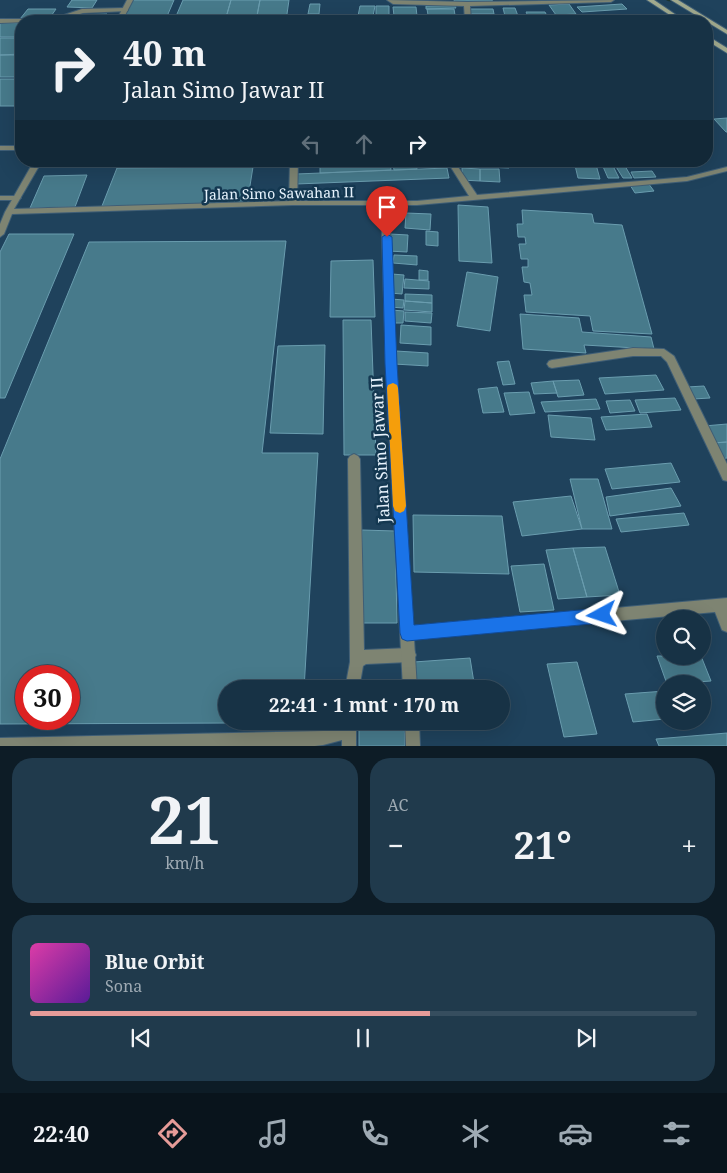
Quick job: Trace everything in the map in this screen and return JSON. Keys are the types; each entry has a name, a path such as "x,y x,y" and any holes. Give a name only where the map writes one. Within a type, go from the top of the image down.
{"main road":[{"path":"650,0 673,15"},
{"path":"674,0 699,15"},
{"path":"713,24 727,32"},
{"path":"713,42 727,51"}],"street":[{"path":"122,15 130,0"},
{"path":"390,0 393,2 467,4 611,0"},
{"path":"467,4 468,15"},
{"path":"70,15 82,11 125,10"},
{"path":"0,21 15,21"},
{"path":"0,148 15,148"},
{"path":"0,234 16,198 34,167"},
{"path":"293,203 294,167"},
{"path":"454,167 474,197"},
{"name":"Jalan Simo Sawahan II","path":"9,212 293,203 417,203 687,179 701,176 710,171 727,169"},
{"path":"0,198 16,198"},
{"name":"Jalan Simo Jawar II","path":"385,204 391,364 410,680"},
{"path":"552,364 633,352 664,353 671,359 727,476"},
{"path":"354,460 357,662 354,680"},
{"path":"407,633 723,604 727,625"},
{"path":"357,662 363,657 409,655"},
{"path":"0,745 323,738 338,734 341,730"},
{"path":"349,730 349,746"},
{"path":"412,730 412,746"}],"building":[{"path":"72,0 97,0 92,8 67,7"},
{"path":"132,0 174,0 168,15 124,15"},
{"path":"183,0 231,0 227,15 177,15"},
{"path":"231,0 260,0 257,15 227,15"},
{"path":"260,0 289,0 287,15 257,15"},
{"path":"454,0 492,0 493,3 455,3"},
{"path":"310,4 320,4 319,14 308,14"},
{"path":"569,4 576,14 556,15 549,5"},
{"path":"622,4 627,9 582,12 577,7"},
{"path":"360,6 375,6 373,15 358,15"},
{"path":"376,6 389,6 389,15 376,15"},
{"path":"426,6 455,6 456,8 426,9"},
{"path":"393,7 416,7 417,15 394,15"},
{"path":"503,8 515,8 518,15 505,15"},
{"path":"28,9 56,9 52,15 23,15"},
{"path":"427,9 454,9 455,15 428,15"},
{"path":"469,9 493,9 494,14 470,14"},
{"path":"526,12 545,12 546,15 528,15"},
{"path":"107,14 106,15 70,15"},
{"path":"0,23 15,23 15,37 0,37"},
{"path":"0,38 15,38 15,54 0,55"},
{"path":"0,55 15,55 15,77 0,77"},
{"path":"0,79 15,79 15,106 0,106"},
{"path":"727,118 727,132 726,132 714,119"},
{"path":"253,167 247,204 102,206 117,168"},
{"path":"320,167 391,167 391,170 320,173"},
{"path":"394,167 417,167 417,169 394,170"},
{"path":"575,167 597,167 600,179 578,178"},
{"path":"603,167 614,167 619,178 608,178"},
{"path":"616,167 626,167 632,178 623,178"},
{"path":"447,168 449,178 296,184 296,174"},
{"path":"462,168 480,169 480,181 462,180"},
{"path":"480,169 499,169 500,182 480,181"},
{"path":"652,171 656,177 634,178 631,172"},
{"path":"87,175 75,207 30,208 44,176"},
{"path":"648,183 654,191 635,193 630,185"},
{"path":"458,205 488,207 492,263 459,261"},
{"path":"522,210 592,214 594,223 622,225 652,334 593,331 590,316 526,312 524,295 532,295 530,283 524,282 522,267 528,267 528,259 521,259 519,244 526,244 525,237 518,237 517,224 523,224"},
{"path":"406,213 431,214 430,230 405,228"},
{"path":"426,231 438,232 438,246 426,245"},
{"path":"9,234 74,234 5,398 0,398 0,252"},
{"path":"390,234 408,235 407,252 388,251"},
{"path":"286,241 262,453 318,453 305,680 218,680 218,723 80,724 80,665 15,665 15,724 0,724 0,459 89,242"},
{"path":"394,255 417,256 417,265 393,263"},
{"path":"373,260 375,317 330,317 331,261"},
{"path":"419,270 428,271 428,280 419,280"},
{"path":"467,272 498,277 490,331 457,326"},
{"path":"392,274 404,275 402,294 390,293"},
{"path":"405,279 429,281 429,289 404,288"},
{"path":"405,294 432,295 432,303 405,301"},
{"path":"391,299 404,300 403,308 390,307"},
{"path":"405,301 432,303 432,312 404,310"},
{"path":"391,310 404,311 403,323 390,323"},
{"path":"405,312 432,313 431,323 405,321"},
{"path":"520,314 579,318 582,332 651,337 654,349 584,345 586,353 523,349"},
{"path":"343,320 371,320 376,455 344,455"},
{"path":"401,325 431,327 431,345 400,343"},
{"path":"325,345 323,434 270,433 278,346"},
{"path":"396,351 428,353 428,366 394,364"},
{"path":"509,361 515,384 503,385 497,362"},
{"path":"656,375 664,390 605,394 599,378"},
{"path":"579,380 584,395 558,397 553,381"},
{"path":"553,381 557,393 534,394 531,383"},
{"path":"704,386 710,398 693,399 687,387"},
{"path":"497,387 504,412 483,413 478,389"},
{"path":"529,392 535,413 510,415 504,393"},
{"path":"675,398 681,410 640,413 635,400"},
{"path":"596,399 600,409 545,412 541,402"},
{"path":"630,400 635,411 610,413 606,401"},
{"path":"647,414 652,427 606,430 601,417"},
{"path":"548,415 591,418 595,440 551,437"},
{"path":"727,424 727,442 713,443 704,426"},
{"path":"727,442 727,458 720,459 713,443"},
{"path":"671,463 680,482 612,489 605,469"},
{"path":"570,479 598,479 612,529 582,529"},
{"path":"671,488 681,506 610,516 606,497"},
{"path":"571,496 582,529 522,536 513,502"},
{"path":"684,513 689,525 621,532 616,519"},
{"path":"413,515 502,516 509,574 414,572"},
{"path":"362,530 395,531 397,623 362,623"},
{"path":"605,547 620,595 587,597 573,548"},
{"path":"573,548 587,597 558,599 546,550"},
{"path":"544,564 554,610 520,612 511,566"},
{"path":"470,658 474,680 416,680 414,662"},
{"path":"577,662 597,734 564,737 547,664"},
{"path":"660,665 705,665 709,675 664,675"},
{"path":"656,692 656,720 633,722 625,694"},
{"path":"359,730 404,730 405,746 359,746"},
{"path":"727,733 727,746 659,746 656,739"}],"waterway":[{"path":"668,0 676,0"}],"slow traffic":[{"path":"393,388 400,506"}],"route":[{"path":"387,237 391,364 407,633 602,615"}]}
